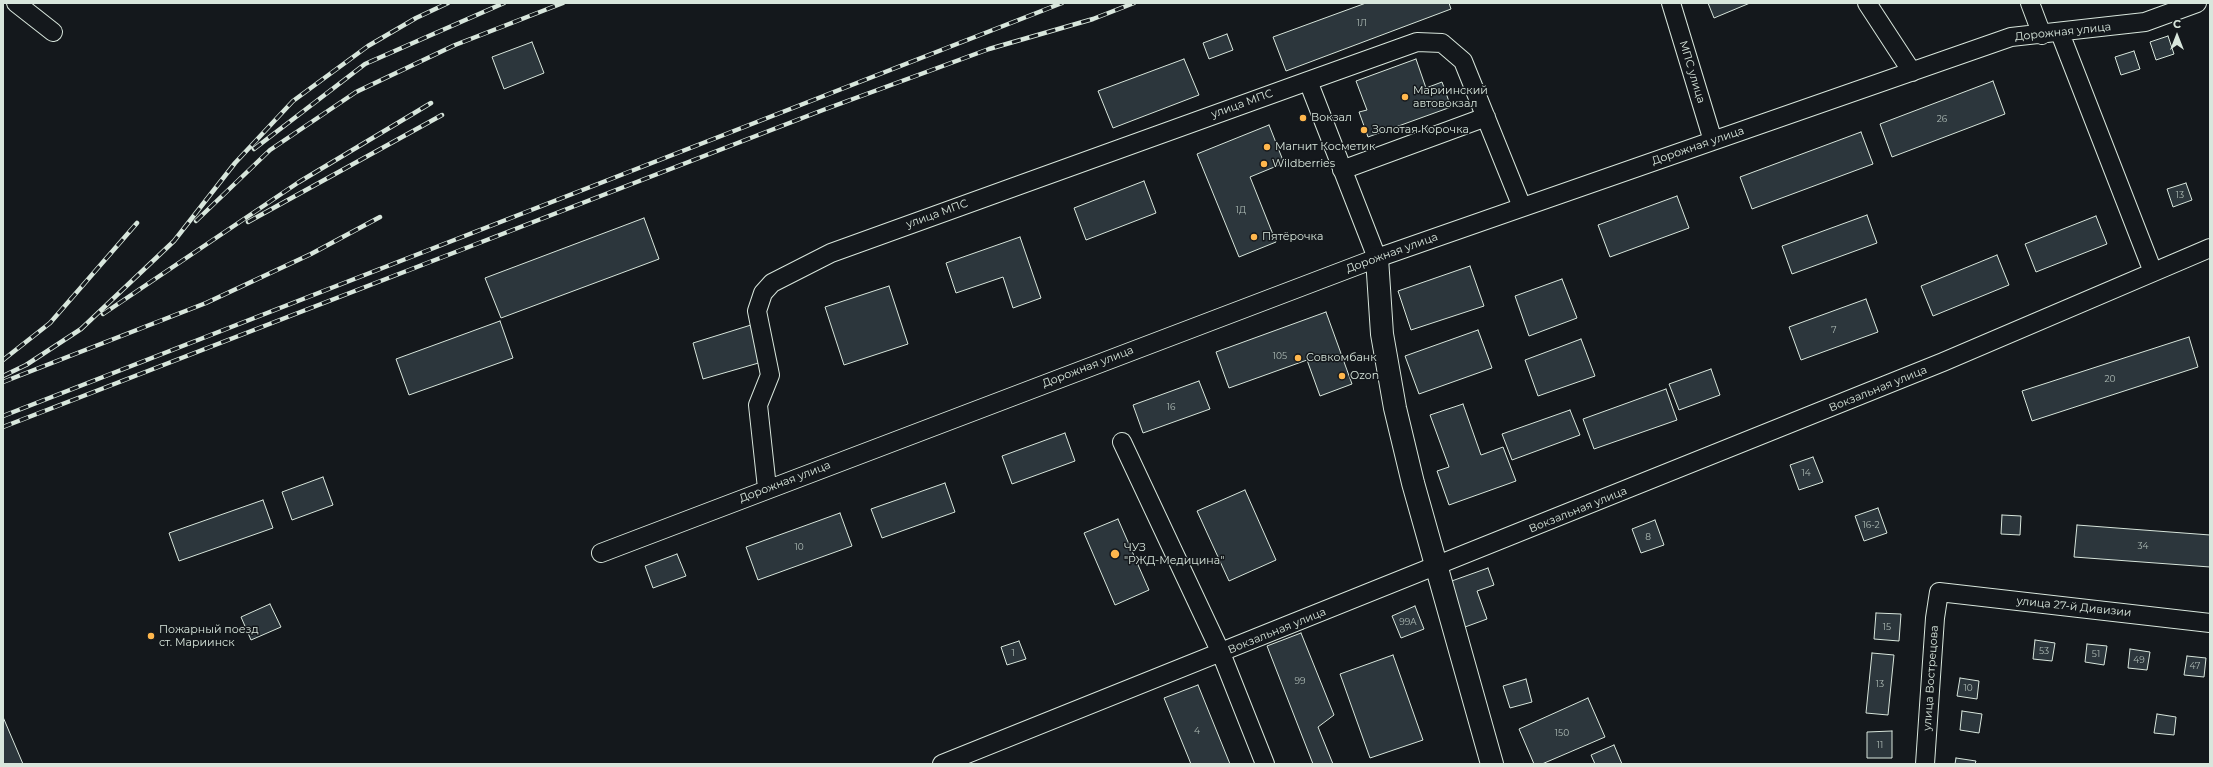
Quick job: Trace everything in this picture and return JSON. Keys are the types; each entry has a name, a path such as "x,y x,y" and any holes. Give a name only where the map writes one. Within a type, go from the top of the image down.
{"main road":[{"path":"1376,258 1382,334 1395,408 1436,567 1492,764"}],"street":[{"path":"16,3 53,32"},
{"name":"МПС улица","path":"1671,3 1713,141"},
{"path":"1867,3 1912,72"},
{"path":"2030,3 2051,34 2153,272"},
{"name":"Дорожная улица","path":"601,553 767,488 1376,258 2012,37 2051,34 2145,22 2193,4"},
{"name":"улица МПС","path":"767,488 758,405 770,375 757,311 763,293 772,282 831,253 1417,42 1442,43 1462,60 1522,207"},
{"path":"1308,80 1376,258"},
{"path":"1342,170 1486,117"},
{"name":"Вокзальная улица","path":"942,764 1436,567 1943,362 2210,248"},
{"path":"1122,442 1221,653 1265,764"},
{"name":"улица 27-й Дивизии","path":"1939,592 2210,623"},
{"name":"улица Вострецова","path":"1925,764 1935,618 1939,592"}],"building":[{"path":"1366,3 1449,3 1451,9 1286,71 1273,37"},
{"path":"1708,3 1750,3 1714,18"},
{"path":"1227,34 1233,50 1209,59 1203,43"},
{"path":"2168,36 2174,54 2156,60 2150,42"},
{"path":"532,42 544,73 504,89 492,57"},
{"path":"2134,51 2140,69 2121,75 2115,57"},
{"path":"1184,59 1199,95 1113,128 1098,91"},
{"name":"Мариинский автовокзал","path":"1416,59 1426,88 1442,82 1451,107 1368,137 1359,112 1367,110 1356,81"},
{"path":"1993,81 2005,114 1892,157 1880,124"},
{"path":"1269,125 1284,163 1250,177 1276,242 1239,257 1197,154"},
{"path":"1861,132 1873,164 1752,209 1740,177"},
{"path":"1144,181 1156,213 1086,240 1074,208"},
{"path":"2186,183 2192,200 2173,207 2167,189"},
{"path":"1677,196 1689,228 1610,257 1598,225"},
{"path":"1867,215 1877,243 1792,274 1782,246"},
{"path":"2096,216 2107,244 2036,272 2025,244"},
{"path":"644,218 659,259 501,318 485,278"},
{"path":"1020,237 1041,298 1013,308 1003,277 956,293 946,263"},
{"path":"1997,255 2009,285 1933,316 1921,286"},
{"path":"1470,266 1484,306 1411,330 1398,291"},
{"path":"1562,279 1577,318 1529,336 1515,296"},
{"path":"889,286 908,344 844,365 825,307"},
{"path":"1866,299 1878,332 1801,360 1789,327"},
{"path":"1326,312 1352,384 1320,396 1307,360 1229,388 1216,352"},
{"path":"500,321 513,358 409,395 396,359"},
{"path":"751,325 762,362 703,379 693,343"},
{"path":"1478,330 1492,368 1419,394 1405,356"},
{"path":"2189,337 2198,367 2032,421 2022,391"},
{"path":"1581,339 1595,376 1538,396 1525,360"},
{"path":"1711,369 1720,395 1679,410 1669,384"},
{"path":"1199,381 1210,409 1143,433 1133,405"},
{"path":"1666,389 1677,420 1594,449 1583,419"},
{"path":"1463,404 1481,455 1503,447 1516,481 1449,505 1437,471 1449,467 1430,415"},
{"path":"1570,410 1580,435 1512,460 1502,434"},
{"path":"1065,433 1075,461 1012,484 1002,456"},
{"path":"1813,457 1823,482 1799,490 1790,465"},
{"path":"323,477 333,505 292,520 282,492"},
{"path":"945,483 955,512 882,538 871,509"},
{"path":"1245,490 1276,560 1229,581 1197,511"},
{"path":"263,500 273,528 179,561 169,533"},
{"path":"1878,508 1887,533 1864,541 1855,516"},
{"path":"840,513 852,546 758,580 746,547"},
{"path":"2002,515 2021,516 2020,535 2001,534"},
{"path":"1118,519 1149,590 1115,605 1084,533"},
{"path":"1655,520 1664,545 1641,553 1632,529"},
{"path":"2077,525 2210,535 2210,567 2074,557"},
{"path":"677,554 686,576 653,588 645,566"},
{"path":"1488,568 1494,585 1477,591 1487,619 1465,627 1449,582"},
{"path":"270,604 281,627 251,640 241,617"},
{"path":"1415,606 1424,629 1401,638 1392,616"},
{"path":"1876,613 1901,614 1899,641 1874,639"},
{"path":"1301,633 1334,715 1318,727 1333,764 1313,764 1267,646"},
{"path":"2035,640 2055,643 2052,661 2033,659"},
{"path":"1019,641 1026,659 1007,665 1001,647"},
{"path":"2087,644 2107,646 2104,665 2085,662"},
{"path":"2130,649 2150,652 2147,670 2128,668"},
{"path":"1872,653 1894,655 1888,715 1866,713"},
{"path":"1393,655 1423,740 1370,758 1340,674"},
{"path":"2187,656 2206,658 2204,677 2184,675"},
{"path":"1960,678 1979,681 1977,699 1957,696"},
{"path":"1526,679 1532,702 1510,708 1503,686"},
{"path":"1198,685 1230,764 1191,764 1164,698"},
{"path":"1588,698 1605,737 1542,764 1534,764 1519,729"},
{"path":"1962,711 1982,714 1979,733 1960,730"},
{"path":"2157,714 2176,717 2174,735 2154,733"},
{"path":"3,717 23,764 3,764"},
{"path":"1892,731 1892,758 1867,758 1867,732"},
{"path":"1614,745 1622,764 1595,764 1591,755"},
{"path":"1956,758 1976,761 1975,764 1955,764"}],"railway":[{"path":"3,376 26,365 81,329 174,241 235,163 293,101 368,46 416,18 448,3"},
{"path":"254,149 365,64 504,3"},
{"path":"196,221 270,150 356,92 455,45 563,3"},
{"path":"3,416 1062,3"},
{"path":"3,427 823,110 989,49 1093,19 1134,3"},
{"path":"103,314 299,182 431,103"},
{"path":"248,222 442,115"},
{"path":"3,382 206,303 311,254 380,217"},
{"path":"3,360 50,323 137,223"}],"place":[{"name":"Мариинский автовокзал","path":"1405,97"},
{"name":"Вокзал","path":"1303,118"},
{"name":"Золотая Корочка","path":"1364,130"},
{"name":"Магнит Косметик","path":"1267,147"},
{"name":"Wildberries","path":"1264,164"},
{"name":"Пятёрочка","path":"1254,237"},
{"name":"Совкомбанк","path":"1298,358"},
{"name":"Ozon","path":"1342,376"},
{"name":"ЧУЗ \"РЖД-Медицина\"","path":"1115,554"},
{"name":"Пожарный поезд ст. Мариинск","path":"151,636"}]}
